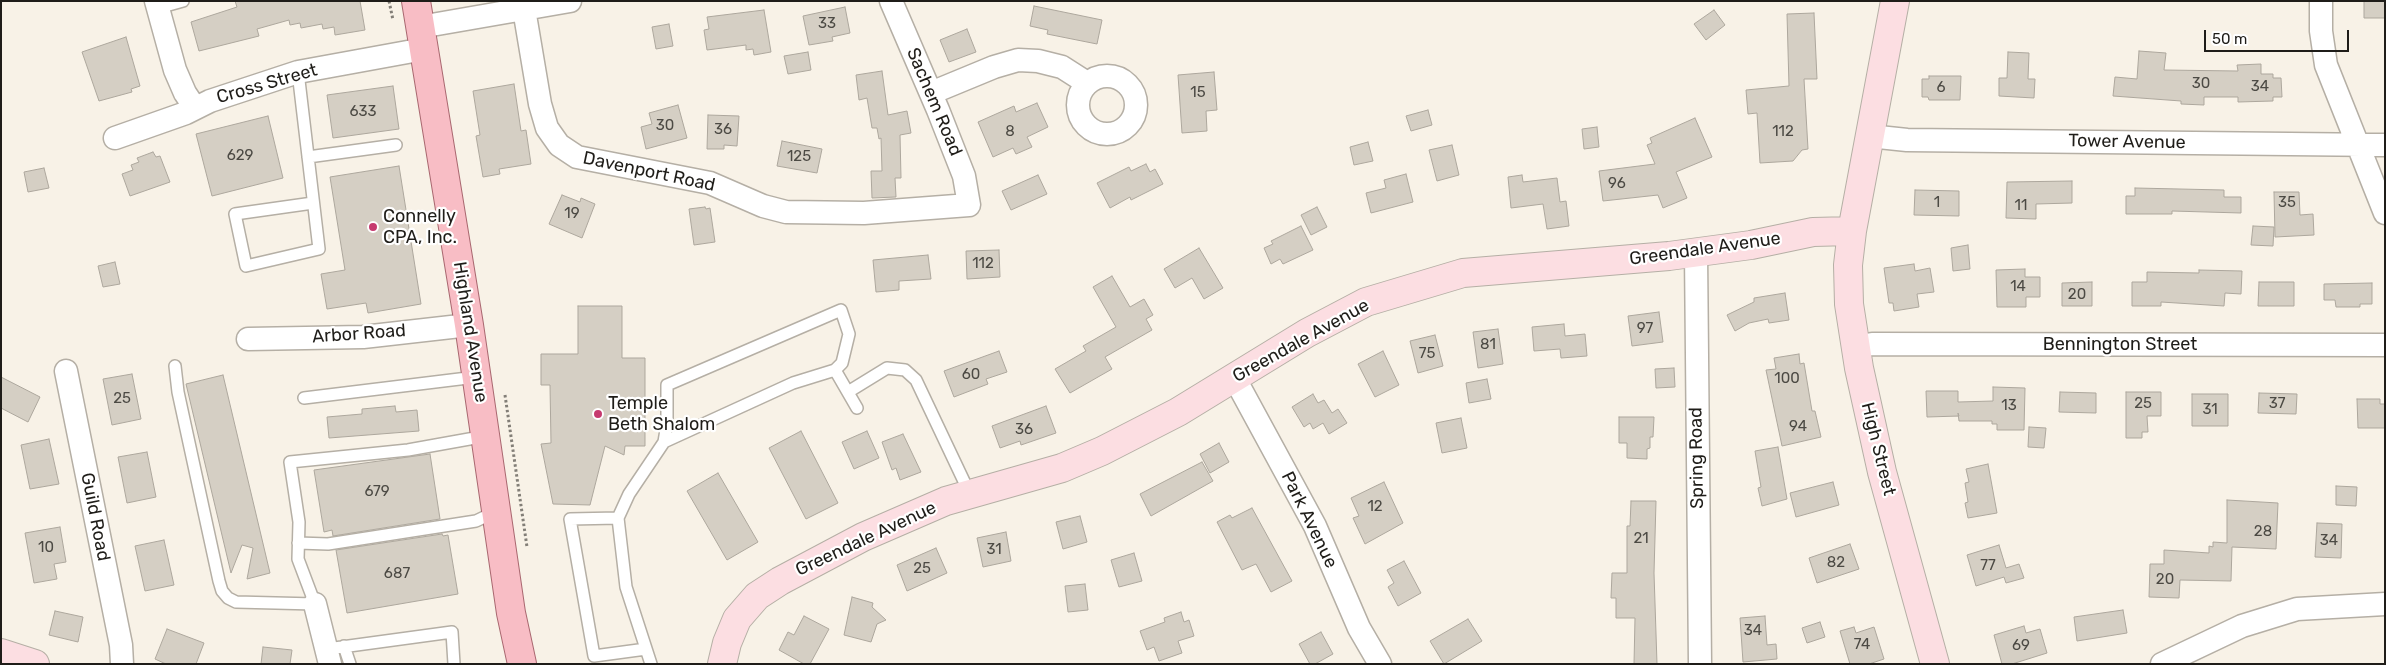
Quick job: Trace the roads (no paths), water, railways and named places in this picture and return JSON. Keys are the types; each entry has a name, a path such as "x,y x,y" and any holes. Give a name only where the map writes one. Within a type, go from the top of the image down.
{"main road":[{"name":"Highland Avenue","path":"420,26 469,325 511,612 522,664"}],"street":[{"name":"Cross Street","path":"115,138 210,101 298,72 420,26 570,1"},
{"name":"Sachem Road","path":"891,1 964,176 969,205"},
{"path":"1852,231 1894,1"},
{"path":"2321,1 2321,31 2326,64 2356,145 2385,212"},
{"path":"157,4 180,82 195,108"},
{"name":"Davenport Road","path":"524,9 540,104 547,128 559,145 577,157 710,183 763,206 786,212 864,213 969,205"},
{"path":"931,94 994,67 1018,60 1038,61 1062,68 1087,83"},
{"name":"Tower Avenue","path":"1869,136 1907,140 2385,145"},
{"name":"Greendale Avenue","path":"722,664 726,644 737,619 757,596 780,581 884,527 946,501 1062,468 1102,451 1147,429 1307,333 1366,302 1463,273 1696,253 1813,232 1852,231"},
{"name":"High Street","path":"1852,231 1848,285 1855,347 1882,472 1935,664"},
{"name":"Spring Road","path":"1696,253 1700,664"},
{"name":"Arbor Road","path":"248,339 363,337 469,325"},
{"name":"Bennington Street","path":"1855,347 1872,344 2385,345"},
{"name":"Guild Road","path":"66,371 121,645 122,664"},
{"name":"Park Avenue","path":"1234,378 1315,526 1359,628 1380,664"},
{"path":"315,604 334,653"},
{"path":"2162,664 2242,626 2297,609 2385,604"},
{"path":"1,653 35,664"}],"lane":[{"path":"157,4 183,1"},
{"path":"298,72 308,157 313,203 318,249 246,266 235,214 313,203"},
{"path":"308,157 396,144"},
{"path":"651,664 626,587 618,518 629,494 664,442 667,424 667,385 841,310 849,334 842,363 835,370 793,383 664,442"},
{"path":"175,366 178,392 222,591 228,598 244,604 315,604 299,566 299,522 290,462 408,450 486,436"},
{"path":"848,392 887,368 905,370 916,380 970,494"},
{"path":"835,370 857,408"},
{"path":"304,398 477,377"},
{"path":"298,543 328,544 476,520 497,511"},
{"path":"618,518 570,519 594,656 646,649"},
{"path":"334,653 452,632 454,664"},
{"path":"334,653 350,664"}],"place":[{"name":"Connelly CPA, Inc.","path":"373,227"},
{"name":"Temple Beth Shalom","path":"598,414"}]}
